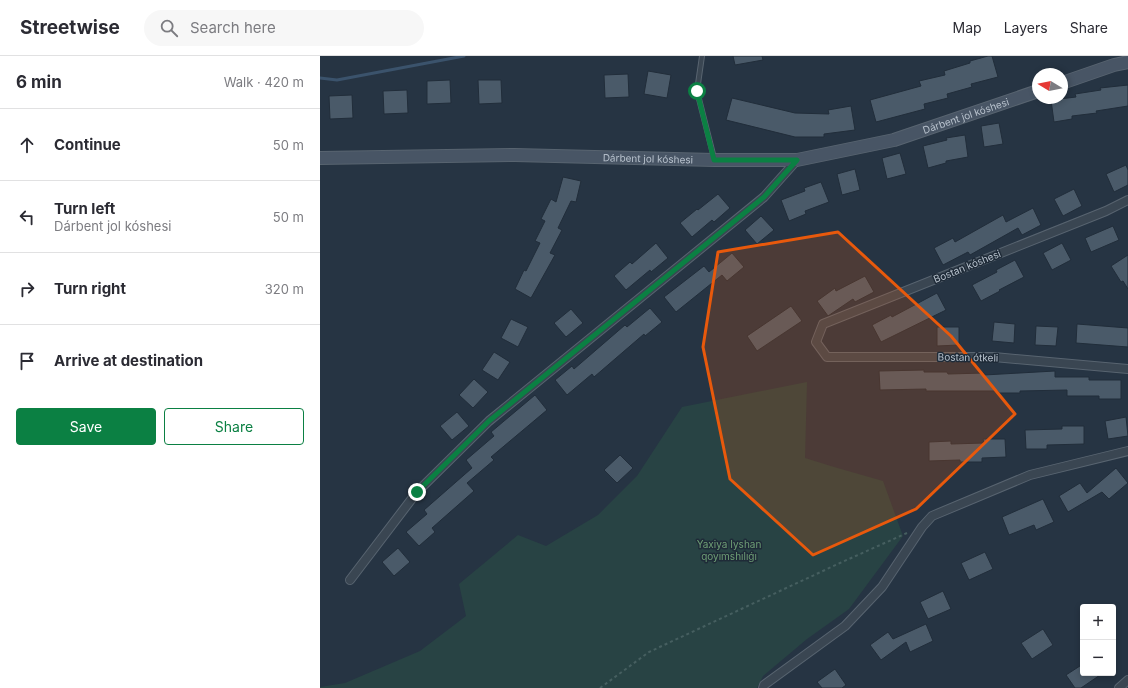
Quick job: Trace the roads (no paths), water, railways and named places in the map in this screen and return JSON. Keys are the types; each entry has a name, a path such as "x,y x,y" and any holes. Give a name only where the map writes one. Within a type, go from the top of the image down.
{"main road":[{"path":"1068,81 1114,65 1128,62"},
{"name":"Dárbent jol kóshesi","path":"320,158 515,155 714,160 797,160 894,140 1032,93"}],"street":[{"path":"350,580 417,492 489,421 764,197 797,160"},
{"name":"Bostan kóshesi","path":"816,342 823,324 1106,211 1128,200"},
{"name":"Bostan ótkeli","path":"816,342 827,357 994,357 1128,369"},
{"path":"763,688 764,685 845,626 882,587 922,527 932,516 1030,475 1128,451"},
{"path":"1119,688 1128,680"}],"lane":[{"path":"702,56 697,91 714,160"}],"waterway":[{"path":"320,78 337,80 464,56"}],"park label":[{"name":"Yaxiya Iyshan qoyımshılıǵı","path":"729,550"}]}
